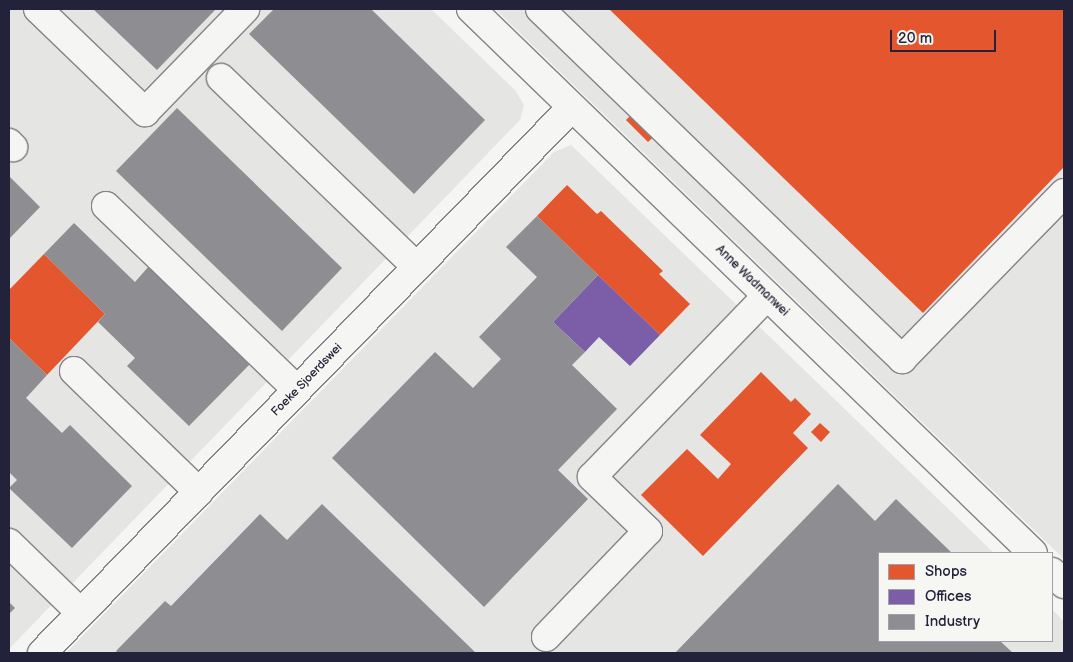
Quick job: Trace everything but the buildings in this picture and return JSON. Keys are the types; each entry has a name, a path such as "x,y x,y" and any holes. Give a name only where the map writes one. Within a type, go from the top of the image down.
{"street":[{"path":"38,9 145,112 245,9"},
{"path":"540,9 902,359 1064,193"},
{"name":"Anne Wadmanwei","path":"484,13 572,107 1032,552"},
{"path":"221,78 417,267"},
{"name":"Foeke Sjoerdswei","path":"42,653 572,107"},
{"path":"106,206 298,390"},
{"path":"546,637 648,531 592,477 767,296"},
{"path":"74,371 199,492"},
{"path":"9,543 81,613"},
{"path":"1053,573 1064,584"}],"shaded area":[{"path":"9,9 431,9 515,90 524,105 520,120 9,649"},
{"path":"495,9 1064,9 1064,559 897,398"},
{"path":"571,145 993,552 878,552 878,642 1053,642 1053,610 1064,622 1064,653 66,653 554,152"},
{"path":"256,509 260,513 170,605 167,601"},
{"path":"337,511 483,653 477,653 334,514"}]}
